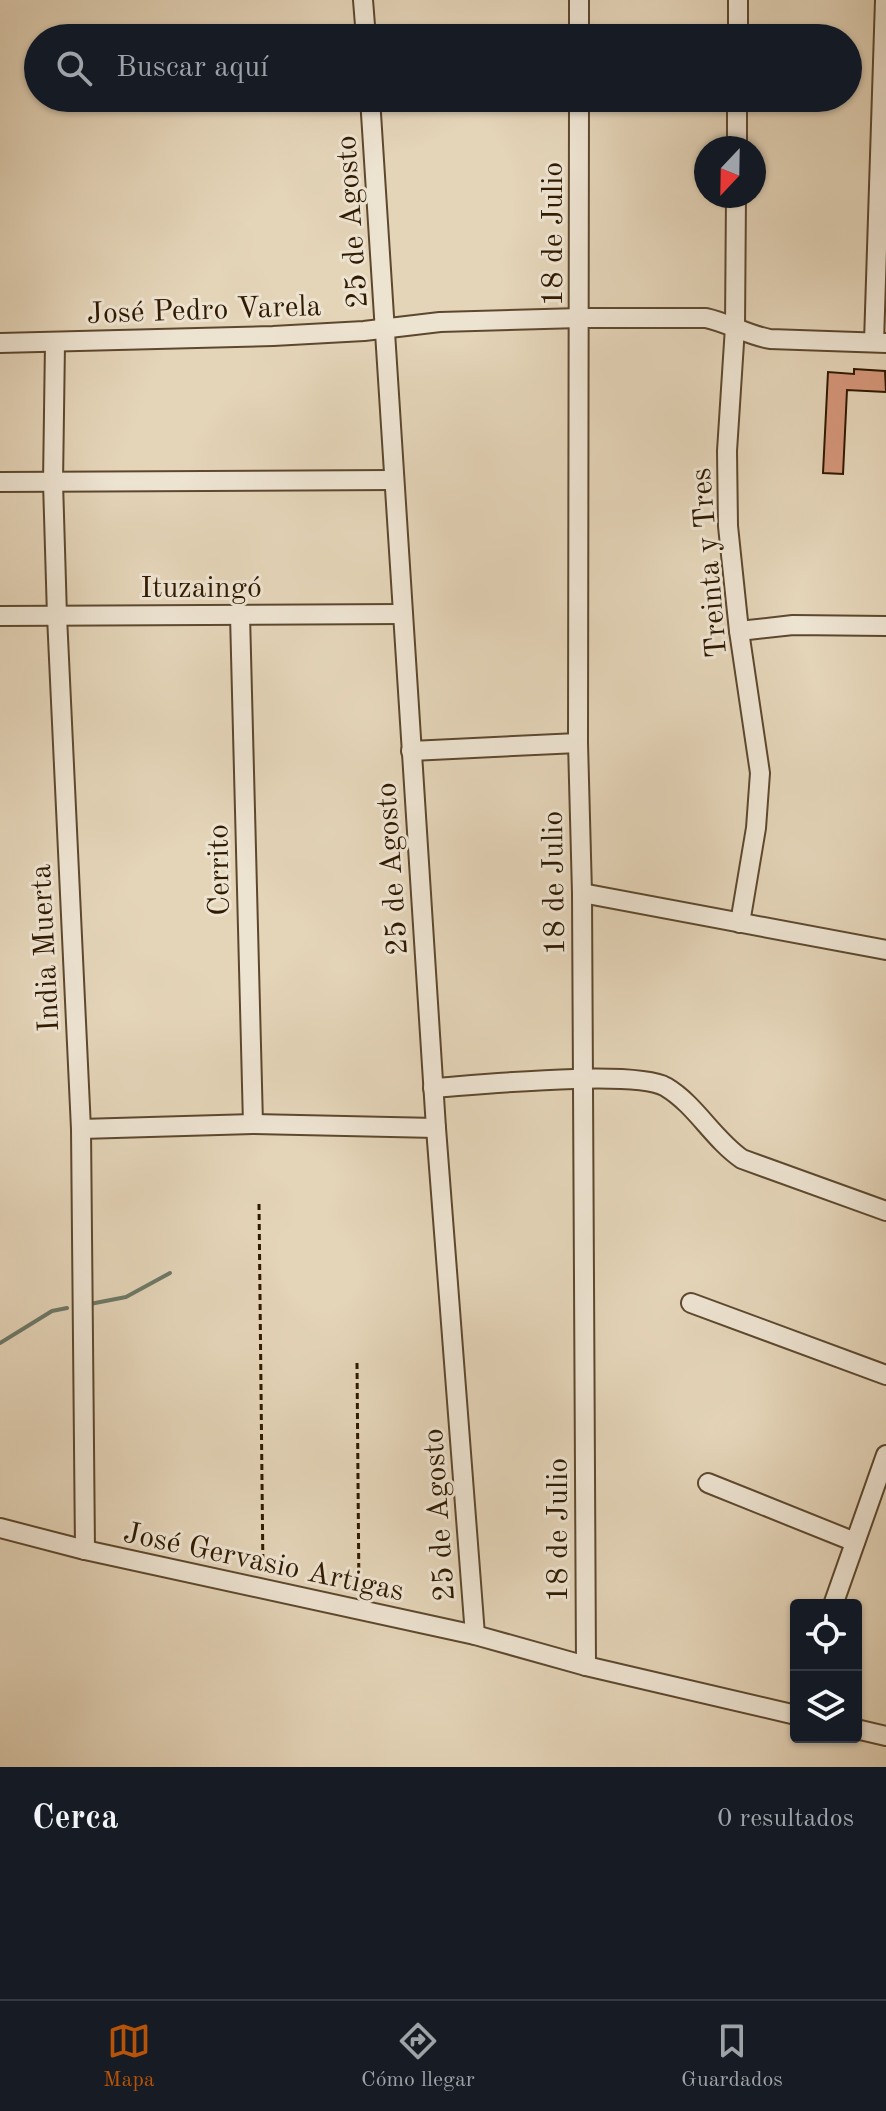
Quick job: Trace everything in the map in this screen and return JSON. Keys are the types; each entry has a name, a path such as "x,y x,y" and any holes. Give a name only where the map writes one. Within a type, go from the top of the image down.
{"street":[{"path":"363,0 365,24"},
{"path":"579,0 579,24"},
{"path":"738,0 738,24"},
{"path":"880,342 885,0"},
{"name":"25 de Agosto","path":"371,112 433,1088 475,1635"},
{"name":"18 de Julio","path":"579,112 578,743 582,893 586,1666"},
{"path":"737,112 737,136"},
{"name":"Treinta y Tres","path":"736,208 735,327 727,451 728,526 739,631 760,773 756,828 740,923"},
{"name":"José Pedro Varela","path":"0,343 273,336 440,322 580,318 706,318 753,336 770,339 880,342"},
{"name":"India Muerta","path":"55,343 53,482 57,616 81,1129 85,1550"},
{"path":"0,482 393,480"},
{"name":"Ituzaingó","path":"0,616 402,614"},
{"name":"Cerrito","path":"240,615 253,1124"},
{"path":"739,631 793,625 886,626"},
{"path":"411,751 578,743"},
{"path":"582,893 886,950"},
{"path":"433,1088 581,1079 646,1080 665,1087 683,1101 726,1148 742,1159 886,1211"},
{"path":"81,1129 253,1124 436,1128"},
{"path":"691,1303 886,1375"},
{"path":"835,1599 886,1455"},
{"path":"708,1483 855,1542"},
{"name":"José Gervasio Artigas","path":"0,1528 85,1550 475,1635 586,1666 790,1712"},
{"path":"862,1730 886,1736"}],"path":[{"path":"259,1204 264,1589"},
{"path":"357,1363 359,1610"}],"building":[{"path":"854,369 885,371 886,392 847,390 843,474 823,473 828,372 854,374"}],"waterway":[{"path":"90,1304 126,1297 170,1273"},
{"path":"0,1343 52,1311 67,1308"}]}
